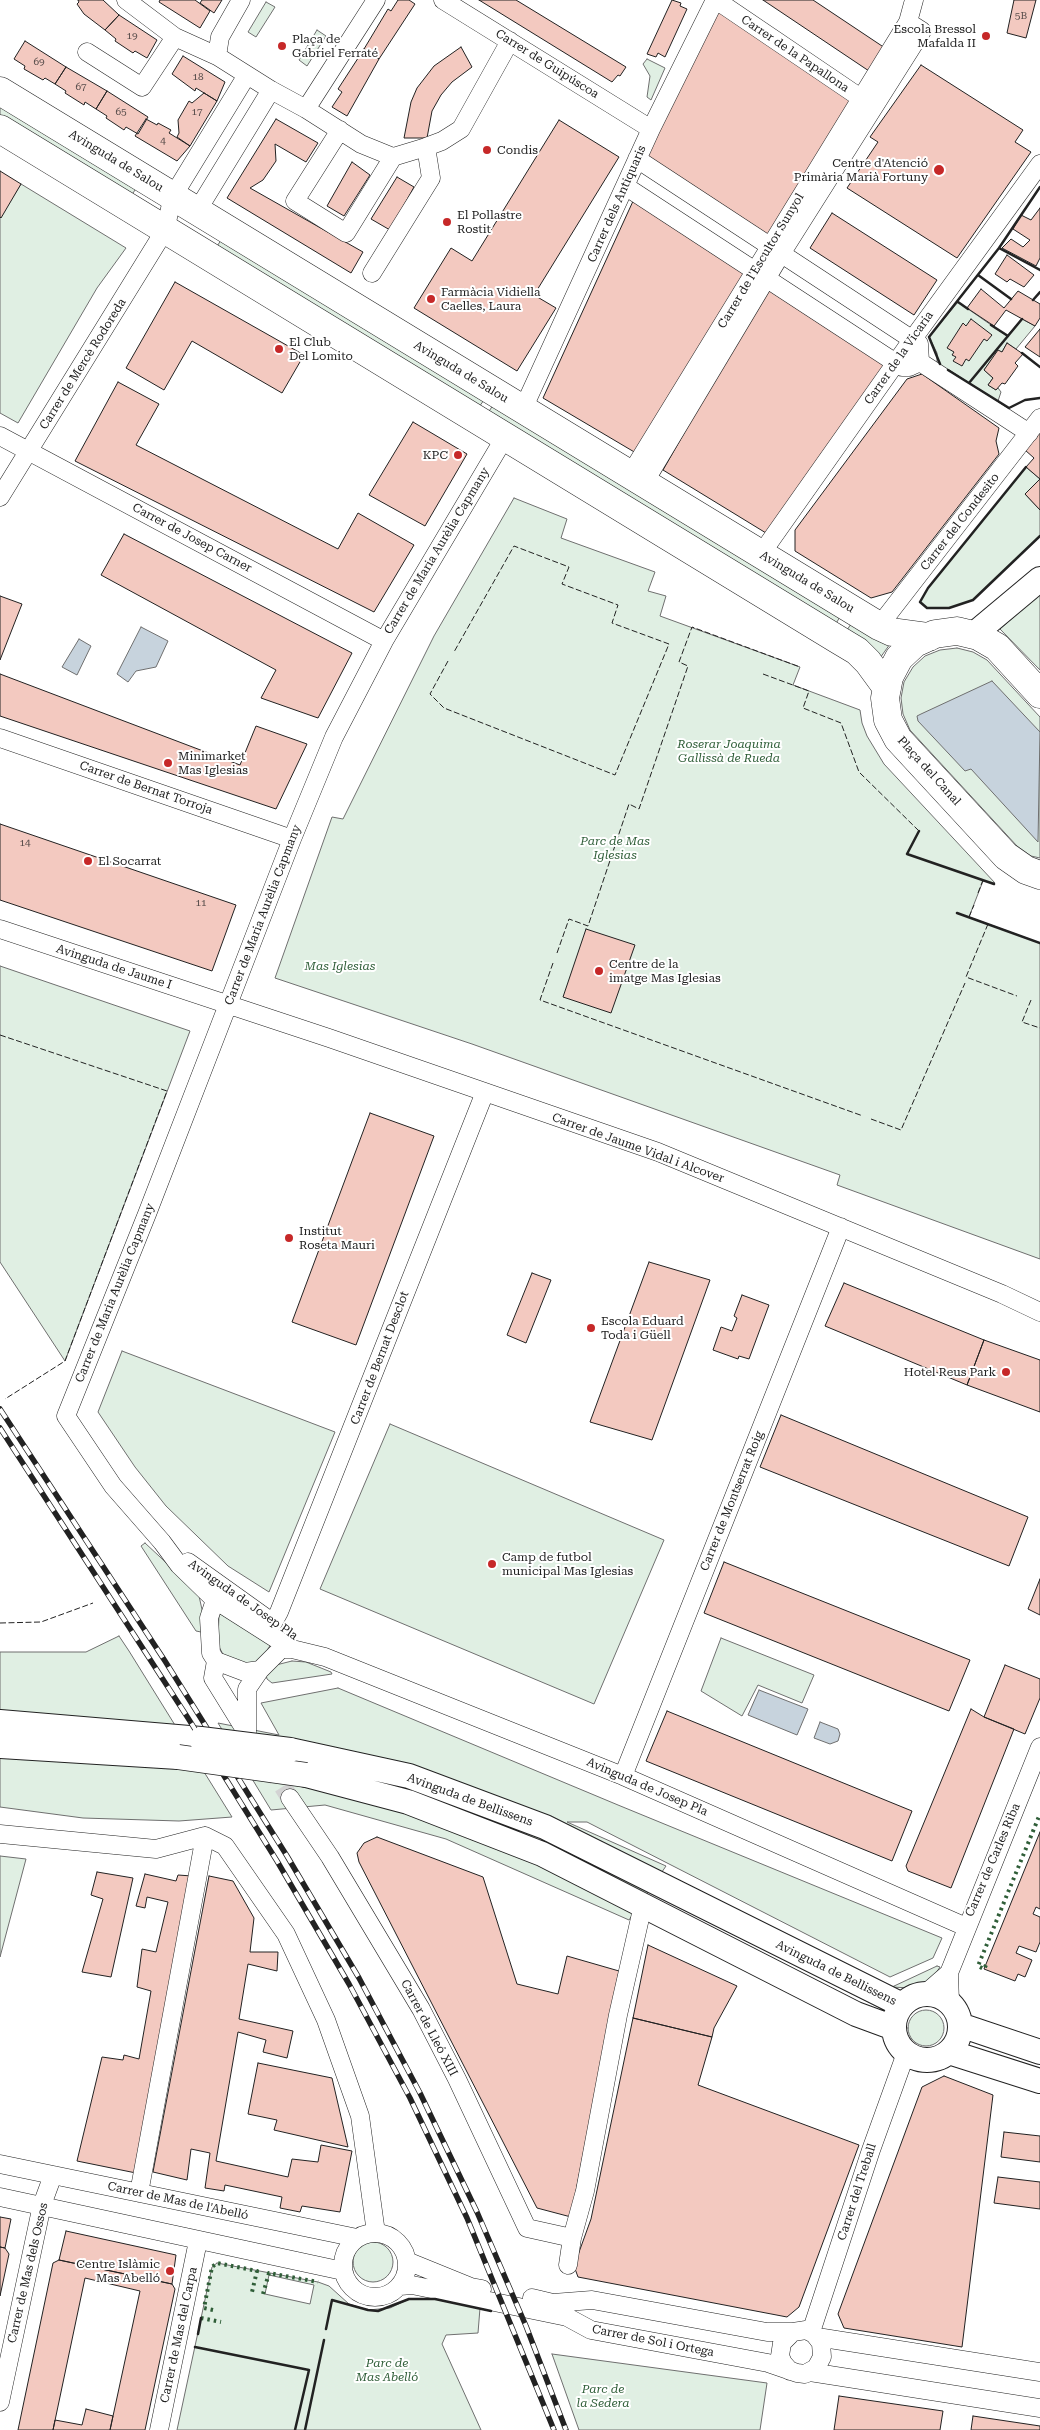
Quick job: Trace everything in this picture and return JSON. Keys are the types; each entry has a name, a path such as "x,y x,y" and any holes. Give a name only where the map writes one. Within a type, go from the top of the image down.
{"main road":[{"name":"Avinguda de Salou","path":"0,91 879,626 892,632 928,637"},
{"path":"0,129 857,651 868,662 887,688"},
{"path":"973,635 1040,579"},
{"name":"Plaça del Canal","path":"1040,694 997,647 973,635 957,631 935,634 915,643 899,658 889,677 885,698 888,720 898,739 1006,856 1026,870 1040,875"},
{"name":"Avinguda de Bellissens","path":"0,1722 167,1734 290,1750 409,1776 545,1828 902,2005"},
{"name":"Avinguda de Bellissens","path":"0,1746 178,1757 306,1774 408,1802 542,1854 856,2014 894,2028"},
{"path":"926,1994 942,1998 950,2004 955,2011 960,2025 956,2042 949,2052 936,2058 925,2060 906,2053 898,2044 894,2028 896,2016 902,2005 914,1996 926,1994"},
{"path":"960,2025 1040,2052"},
{"path":"949,2052 1040,2081"}],"street":[{"path":"126,0 174,37 217,56 361,144 393,158"},
{"path":"217,56 220,37 241,0"},
{"path":"306,109 376,0"},
{"name":"Carrer de Guipúscoa","path":"443,0 651,129"},
{"name":"Carrer de la Papallona","path":"715,0 867,103"},
{"name":"Carrer dels Antiquaris","path":"524,409 651,129 715,0"},
{"name":"Carrer de l'Escultor Sunyol","path":"637,479 775,250 915,26 914,0"},
{"path":"87,52 142,87 174,37"},
{"path":"340,130 296,201 346,232 393,158 442,141 461,129 510,41"},
{"name":"Carrer de Mercè Rodoreda","path":"0,497 165,230 173,196 247,75"},
{"path":"196,210 272,90"},
{"path":"372,273 431,178 426,147"},
{"path":"637,159 919,344 920,362"},
{"name":"Carrer de la Vicaria","path":"761,554 912,340 1040,164"},
{"path":"625,186 896,363 908,368 920,362"},
{"path":"920,362 1029,433"},
{"name":"Carrer del Condesito","path":"879,626 1040,418"},
{"name":"Carrer de Josep Carner","path":"0,436 384,641"},
{"name":"Carrer de Maria Aurèlia Capmany","path":"66,1416 292,839 334,737 384,641 505,437"},
{"name":"Carrer de Bernat Torroja","path":"0,738 292,839"},
{"name":"Avinguda de Jaume I","path":"0,929 228,1004"},
{"name":"Carrer de Jaume Vidal i Alcover","path":"228,1004 658,1152 1002,1294 1040,1312"},
{"name":"Carrer de Bernat Desclot","path":"272,1623 280,1612 485,1092"},
{"name":"Carrer de Montserrat Roig","path":"623,1776 841,1227"},
{"name":"Avinguda de Josep Pla","path":"66,1416 113,1486 162,1542 179,1565 215,1600 292,1648 325,1657 623,1776 966,1927"},
{"name":"Avinguda de Josep Pla","path":"162,1542 272,1623 325,1657"},
{"path":"240,1600 215,1600 209,1618 211,1653 216,1661 245,1672 260,1670"},
{"path":"216,1661 213,1678 247,1732 247,1690 260,1670 281,1649 292,1648"},
{"name":"Carrer de Carles Riba","path":"950,2004 949,1973 1040,1748"},
{"name":"Carrer de Lleó XIII","path":"290,1798 330,1857 421,2009 457,2079 527,2228 572,2238"},
{"path":"0,1834 156,1849 205,1836 225,1846 286,1934 326,2020 360,2116 376,2233"},
{"path":"140,2193 205,1836"},
{"path":"568,2265 572,2238 585,2191 618,2015 643,1905"},
{"name":"Carrer de Carles Riba","path":"926,1994 949,1973"},
{"name":"Carrer del Treball","path":"807,2334 906,2053"},
{"name":"Carrer de Mas de l'Abelló","path":"0,2164 357,2238"},
{"name":"Carrer de Mas dels Ossos","path":"0,2402 42,2205 53,2175"},
{"path":"0,2196 198,2241 343,2271"},
{"path":"376,2233 391,2237 398,2242 405,2251 408,2261 406,2276 400,2286 385,2296 372,2298 358,2293 350,2286 343,2271 343,2259 349,2246 357,2238 366,2234 376,2233"},
{"name":"Carrer de Mas del Carpa","path":"159,2430 198,2241"},
{"path":"408,2261 471,2287 553,2302 592,2300 767,2332 807,2334 1040,2372"},
{"name":"Carrer de Sol i Ortega","path":"400,2286 412,2285 567,2317 591,2330 768,2363 790,2371"},
{"path":"807,2334 787,2336 780,2350 783,2363 790,2371 797,2373 810,2372 1040,2408"},
{"path":"807,2334 823,2350 822,2357 816,2368 810,2372"}],"green space":[{"path":"266,2 275,7 256,37 248,32"},
{"path":"317,30 326,36 307,66 299,60"},
{"path":"647,59 665,68 651,100 647,97 650,76 643,64"},
{"path":"0,103 137,187 131,196 0,118"},
{"path":"21,184 126,248 97,288 18,423 0,413 0,217"},
{"path":"221,240 484,400 479,407 216,248"},
{"path":"958,302 1007,336 1022,319 1035,326 1016,349 1007,343 1002,352 998,351 984,370 993,378 988,385 996,390 998,388 1001,392 998,401 937,363 937,353 929,337"},
{"path":"493,405 841,615 834,627 488,413"},
{"path":"1026,467 1040,479 1025,494 1040,510 1040,536 973,600 949,608 927,608 920,602 928,588"},
{"name":"Parc de Mas Iglesias","path":"514,498 567,519 561,538 655,572 648,591 666,596 660,616 800,667 793,685 860,710 867,736 884,764 995,883 983,881 969,917 1040,943 1040,1259 837,1185 840,1175 472,1044 275,978 332,817 343,819 434,636"},
{"path":"1040,593 1040,670 1000,629"},
{"path":"853,621 890,644 880,658 845,633"},
{"path":"957,648 973,652 987,660 1040,717 1040,858 1031,856 1017,846 910,730 903,714 901,698 904,682 913,667 925,656 940,650"},
{"path":"0,966 190,1031 65,1361 0,1262"},
{"path":"122,1351 335,1432 269,1592 228,1566 166,1506 135,1467 98,1412"},
{"name":"Camp de futbol municipal Mas Iglesias","path":"390,1424 664,1540 594,1704 320,1589"},
{"path":"145,1543 188,1583 199,1596 203,1614 201,1632 196,1631 141,1546"},
{"path":"219,1613 271,1644 261,1660 250,1665 224,1656 218,1645"},
{"path":"119,1636 232,1817 179,1821 83,1818 0,1807 0,1652 86,1652"},
{"path":"721,1638 814,1675 802,1703 758,1685 742,1716 701,1691"},
{"path":"292,1661 306,1662 332,1674 272,1683 267,1679 266,1675 276,1665"},
{"path":"338,1688 942,1938 933,1958 890,1977 587,1822 567,1822 666,1866 629,1920 446,1839 325,1805 271,1810 218,1723 279,1735 261,1703"},
{"path":"0,1856 26,1859 0,1957"},
{"path":"937,1966 940,1967 932,1979 921,1985 910,1988 892,1987"},
{"path":"926,2010 933,2011 939,2015 943,2021 943,2035 939,2041 933,2045 926,2046 919,2045 913,2041 909,2035 908,2028 909,2021 913,2015 919,2011"},
{"path":"369,2242 377,2242 384,2245 390,2251 393,2262 390,2273 384,2279 377,2282 369,2282 362,2279 356,2273 353,2266 353,2258 356,2251 362,2245"},
{"name":"Parc de Mas Abelló","path":"217,2263 318,2282 329,2286 349,2304 368,2310 390,2308 409,2299 435,2299 480,2308 478,2333 446,2335 442,2344 481,2430 177,2430 212,2267","holes":["269,2275 314,2285 310,2304 265,2294"]},
{"name":"Parc de la Sedera","path":"552,2354 767,2383 760,2430 579,2430"}],"shaded area":[{"path":"141,627 168,641 156,667 136,671 128,682 117,674"},
{"path":"79,639 91,646 77,675 62,667"},
{"path":"992,681 1040,732 1038,842 971,769 965,771 918,721 917,716"},
{"path":"759,1690 808,1709 797,1735 748,1715"},
{"path":"820,1722 838,1729 840,1734 838,1741 830,1744 814,1738"}],"building":[{"path":"78,0 103,0 119,15 105,30 84,14 77,4"},
{"path":"160,0 195,0 210,11 200,28 159,2"},
{"path":"202,0 222,0 214,13 200,3"},
{"path":"398,0 409,0 415,4 379,59 364,49 388,9 391,11"},
{"path":"479,0 516,0 626,67 620,76 618,75 612,82"},
{"path":"672,0 681,3 680,6 687,9 665,57 658,53 656,57 647,54"},
{"path":"763,0 813,0 885,48 869,71"},
{"path":"1014,0 1036,0 1026,38 1007,33"},
{"path":"717,8 852,101 768,238 645,157"},
{"path":"119,15 157,40 147,58 135,51 133,53 115,41 116,39 105,30"},
{"path":"25,41 66,67 55,84 45,78 43,80 24,69 25,66 14,59"},
{"path":"461,47 472,67 452,82 441,95 432,111 427,138 404,138 411,102 417,88 434,66"},
{"path":"364,49 379,59 347,116 332,107 342,92 338,89"},
{"path":"183,56 225,82 217,101 196,88 195,91 172,74"},
{"name":"Centre d'Atenció Primària Marià Fortuny","path":"921,65 1023,130 1015,142 1031,152 957,258 847,188 878,142 870,137"},
{"path":"66,67 107,91 96,109 85,102 84,105 55,84"},
{"path":"107,91 148,117 138,134 126,127 124,130 96,109"},
{"path":"204,93 217,101 190,146 177,137 179,133 178,120 189,101 192,103"},
{"path":"146,119 171,130 169,133 190,146 177,161 135,136"},
{"path":"276,119 318,143 306,162 275,144 276,161 263,180 250,188 363,252 351,273 227,198"},
{"path":"559,120 619,157 534,295 556,308 517,371 414,308 451,248 472,261"},
{"path":"352,162 370,175 344,216 327,206"},
{"path":"0,171 21,184 1,218 0,217"},
{"path":"397,177 414,187 390,230 371,219"},
{"path":"634,199 747,274 636,453 543,398"},
{"path":"1040,208 1040,258 1036,266 1002,248 1011,239 1023,247 1030,240 1013,229 1021,215 1031,220"},
{"path":"832,213 937,280 914,315 810,248"},
{"path":"1007,255 1034,275 1024,287 1010,279 1007,282 995,274"},
{"path":"175,282 304,355 282,393 192,341 164,390 126,368"},
{"path":"768,286 888,364 766,533 663,470"},
{"path":"981,289 1004,308 1018,291 1040,304 1040,318 1035,326 1006,310 994,326 967,308"},
{"path":"971,319 992,335 987,341 984,339 969,361 966,359 962,366 953,361 956,357 952,355 954,352 947,348 963,323 966,326"},
{"path":"1040,329 1040,357 1025,347"},
{"path":"1007,343 1023,354 1015,363 1018,366 1005,384 1002,383 996,390 988,385 993,378 984,370 998,350 1002,352"},
{"path":"922,374 999,428 996,441 999,454 892,592 871,598 795,551 795,530 907,379"},
{"path":"118,382 159,404 136,445 338,549 358,513 414,545 374,612 75,461"},
{"path":"413,422 467,454 425,526 369,495"},
{"path":"1040,432 1040,479 1026,467 1034,458 1025,450"},
{"path":"1040,479 1040,510 1025,494"},
{"path":"124,534 352,653 318,718 261,698 276,670 101,575"},
{"path":"0,596 22,604 0,660"},
{"path":"0,674 240,765 256,726 307,744 276,809 0,716"},
{"path":"0,824 236,905 212,971 0,900"},
{"name":"Centre de la imatge Mas Iglesias","path":"586,929 635,945 611,1013 563,997"},
{"path":"370,1113 434,1136 356,1345 292,1322"},
{"path":"649,1262 710,1280 652,1440 590,1422"},
{"path":"532,1273 551,1280 526,1343 507,1335"},
{"path":"844,1283 984,1340 967,1385 825,1326"},
{"path":"742,1295 769,1305 749,1359 739,1356 738,1359 713,1350 721,1327 732,1331 737,1318 734,1316"},
{"name":"Hotel Reus Park","path":"984,1340 1040,1360 1040,1412 967,1385"},
{"path":"781,1415 1028,1517 1009,1566 760,1467"},
{"path":"724,1562 970,1660 949,1711 704,1613"},
{"path":"1040,1579 1040,1615 1028,1609"},
{"path":"1005,1665 1040,1679 1040,1698 1025,1734 984,1717"},
{"path":"971,1709 984,1717 1014,1729 951,1888 908,1871 906,1866"},
{"path":"667,1711 912,1811 892,1861 646,1761"},
{"path":"1040,1832 1040,1909 1036,1907 1033,1914 1040,1917 1040,1942 1036,1952 1019,1946 1016,1953 1032,1960 1025,1977 1018,1974 1015,1981 984,1969"},
{"path":"377,1837 483,1877 517,1984 558,1994 567,1956 619,1971 571,2217 537,2208 359,1862 357,1853 364,1843"},
{"path":"97,1872 133,1878 111,1977 82,1972 103,1899 91,1895"},
{"path":"145,1874 176,1881 178,1875 192,1876 136,2173 77,2161 102,2057 123,2060 124,2055 139,2059 151,1991 137,1987 142,1949 156,1952 168,1902 147,1897 145,1908 136,1906"},
{"path":"209,1876 233,1881 254,1918 250,1952 278,1952 277,1971 248,1964 239,2019 293,2031 287,2058 263,2052 266,2040 238,2032 216,2161 288,2177 292,2159 318,2162 321,2145 352,2151 340,2212 302,2206 300,2212 280,2208 282,2197 225,2185 224,2191 205,2188 210,2153 191,2149 187,2180 153,2172"},
{"path":"648,1945 737,1986 714,2028 712,2037 633,2018"},
{"path":"633,2018 712,2037 698,2085 859,2145 799,2307 787,2317 578,2277 574,2266 591,2219"},
{"path":"258,2063 332,2078 348,2147 274,2130 277,2120 248,2114"},
{"path":"944,2076 993,2095 962,2347 844,2328 838,2314 922,2087"},
{"path":"1004,2132 1040,2136 1040,2162 1001,2157"},
{"path":"998,2177 1040,2182 1040,2209 994,2203"},
{"path":"0,2217 11,2219 5,2248 0,2247"},
{"path":"66,2231 176,2255 172,2284 59,2260"},
{"path":"0,2247 5,2248 9,2254 0,2296"},
{"path":"59,2260 172,2284 175,2289 145,2430 110,2430 140,2291 85,2278 53,2430 18,2430 53,2263"},
{"path":"839,2396 943,2411 940,2430 834,2430"},
{"path":"86,2409 113,2416 110,2430 53,2430 55,2420 82,2425"},
{"path":"973,2416 1040,2426 1040,2430 971,2430"}],"tunnel":[{"path":"268,1764 290,1798"}],"railway":[{"path":"0,1409 165,1661 287,1856 359,1978 420,2093 477,2212 526,2326 566,2430"},
{"path":"0,1428 188,1718 277,1861 349,1984 410,2098 467,2218 554,2430"}],"hedge":[{"path":"986,1965 984,1969 978,1966 1040,1814"},
{"path":"213,2310 204,2308 212,2267 217,2263 257,2271 252,2292"},
{"path":"263,2294 269,2273 318,2282"},
{"path":"201,2318 221,2322"}],"fence":[{"path":"448,661 430,694 444,708 615,775 669,644 612,623 618,605 562,584 569,567 514,546 454,652"},
{"path":"557,953 569,919 588,926 629,804 639,809 688,666 679,662 692,627 800,667"},
{"path":"763,674 809,691 803,708 841,723 859,772 919,831"},
{"path":"978,893 983,880"},
{"path":"969,917 974,905"},
{"path":"988,924 966,977 1017,996"},
{"path":"553,963 540,1000 863,1116"},
{"path":"871,1119 901,1130 965,983"},
{"path":"1031,1000 1022,1022 1040,1028"},
{"path":"0,1035 167,1091 65,1361 5,1399"},
{"path":"0,1623 41,1622 93,1603"}],"wall":[{"path":"940,364 929,337 999,248 1040,187"},
{"path":"999,248 1040,270"},
{"path":"978,275 1011,299"},
{"path":"1033,300 1040,292"},
{"path":"958,302 968,309"},
{"path":"969,383 1022,319"},
{"path":"991,325 1008,336"},
{"path":"1022,353 1040,367"},
{"path":"948,370 1009,408 1025,400 1040,398"},
{"path":"1026,467 928,588 920,602 927,608 949,608 973,600 1040,536"},
{"path":"919,831 907,854 994,884"},
{"path":"957,913 1040,943"},
{"path":"326,2329 332,2300 378,2311 409,2299 435,2299 491,2311"},
{"path":"198,2334 201,2318"},
{"path":"305,2430 324,2340"},
{"path":"195,2347 309,2370 295,2430"}],"place":[{"name":"Escola Bressol Mafalda II","path":"986,36"},
{"name":"Plaça de Gabriel Ferraté","path":"282,46"},
{"name":"Condis","path":"487,150"},
{"name":"Centre d'Atenció Primària Marià Fortuny","path":"939,170"},
{"name":"El Pollastre Rostit","path":"447,222"},
{"name":"Farmàcia Vidiella Caelles, Laura","path":"431,299"},
{"name":"El Club Del Lomito","path":"279,349"},
{"name":"KPC","path":"458,455"},
{"name":"Minimarket Mas Iglesias","path":"168,763"},
{"name":"El Socarrat","path":"88,861"},
{"name":"Centre de la imatge Mas Iglesias","path":"599,971"},
{"name":"Institut Roseta Mauri","path":"289,1238"},
{"name":"Escola Eduard Toda i Güell","path":"591,1328"},
{"name":"Hotel Reus Park","path":"1006,1372"},
{"name":"Camp de futbol municipal Mas Iglesias","path":"492,1564"},
{"name":"Centre Islàmic Mas Abelló","path":"170,2271"}],"park label":[{"name":"Roserar Joaquima Gallissà de Rueda","path":"729,751"},
{"name":"Mas Iglesias","path":"340,966"}]}
